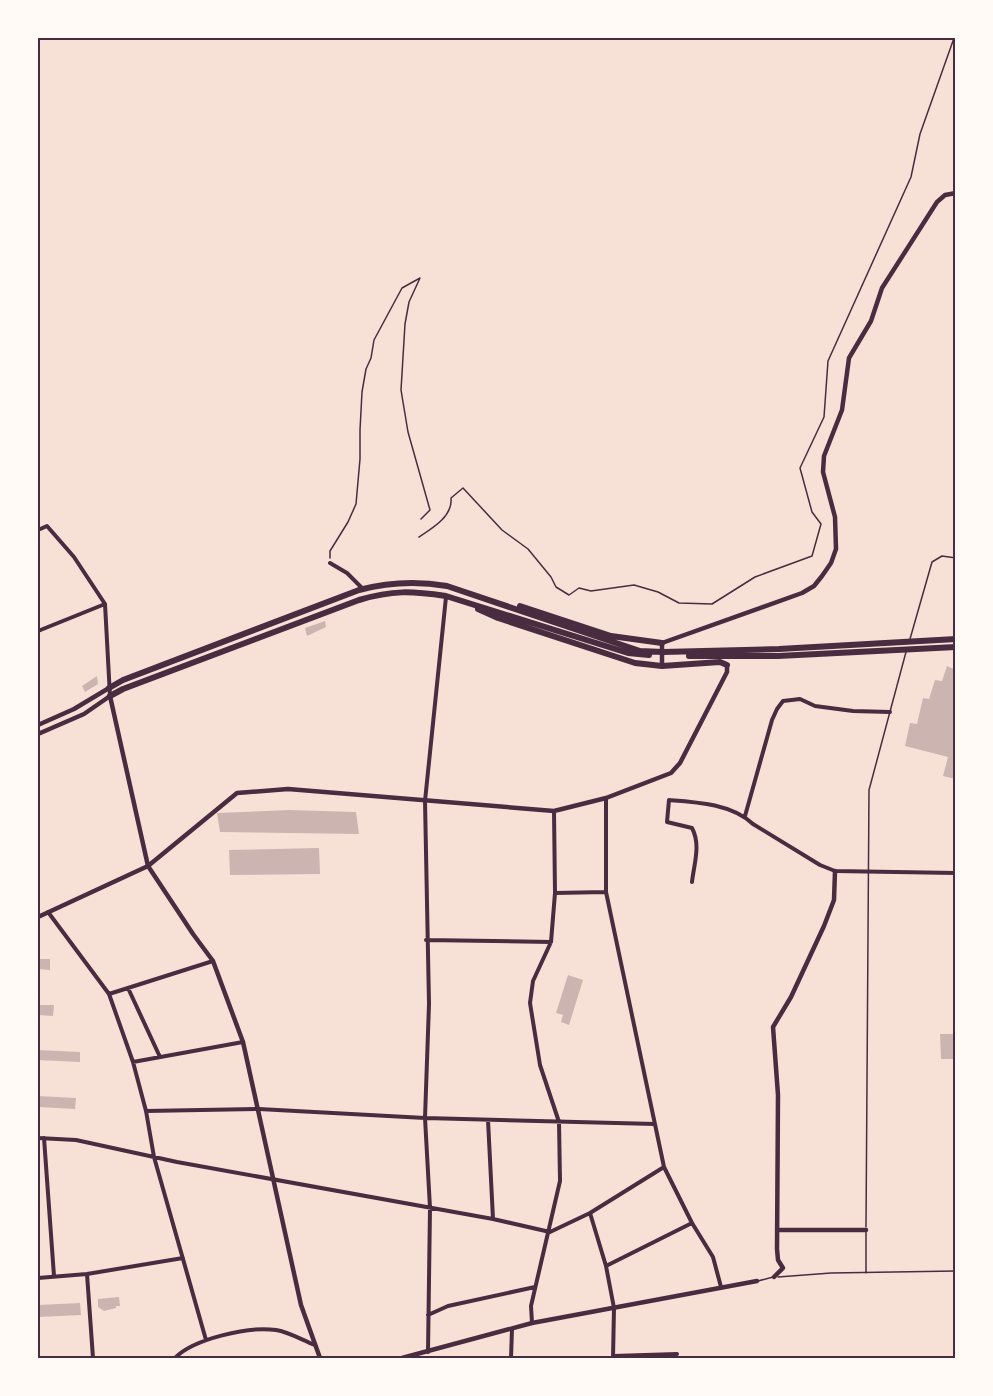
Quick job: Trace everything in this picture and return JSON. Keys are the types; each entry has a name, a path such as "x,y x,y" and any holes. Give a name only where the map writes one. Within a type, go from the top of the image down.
{"highway":[{"path":"109,688 123,680 362,589 394,583 427,583 478,593 612,636 662,644"},
{"path":"462,591 640,651 779,653 956,639"},
{"path":"110,696 123,689 383,593 419,592 459,599 628,653 779,653 956,647"},
{"path":"459,599 498,618 635,663 662,666 720,662 727,665"}],"street":[{"path":"662,666 662,644 802,593 814,586 831,563 837,537 823,472 823,462 842,410 849,358 871,321 882,288 937,202 945,195 956,193"},
{"path":"38,530 47,526 74,557 105,604 110,696 148,866 213,961 243,1042 301,1305 320,1359"},
{"path":"330,563 347,573 362,589"},
{"path":"428,1352 430,1208 425,1118 429,1004 425,801 446,596"},
{"path":"38,631 105,604"},
{"path":"38,917 148,866 237,793 288,789 554,811 606,798 671,773 680,763 727,672 727,665"},
{"path":"38,725 74,709 109,688"},
{"path":"38,734 84,714 110,696"},
{"path":"745,816 772,720 783,701 800,699 815,706 853,711 890,712"},
{"path":"606,798 606,892 664,1167 692,1223 713,1257 721,1287"},
{"path":"692,882 697,849 695,834 692,828 667,822 669,800 718,806 745,816 753,825 820,865 836,871 956,873"},
{"path":"532,1323 531,1306 560,1181 559,1122 540,1065 530,1003 534,981 551,942 555,893 554,811"},
{"path":"774,1277 783,1268 778,1260 778,1095 773,1027 791,997 824,926 834,900 836,871"},
{"path":"555,893 606,892"},
{"path":"48,912 109,994 133,1062 146,1111 154,1157 206,1340"},
{"path":"426,940 551,942"},
{"path":"109,994 213,961"},
{"path":"128,988 160,1057"},
{"path":"133,1062 243,1042"},
{"path":"146,1111 259,1109 425,1118 654,1124"},
{"path":"488,1120 493,1220"},
{"path":"38,1138 76,1140 154,1157 550,1232 590,1213 664,1167"},
{"path":"44,1138 54,1276"},
{"path":"590,1213 606,1266 614,1308 614,1357 677,1354"},
{"path":"606,1266 692,1223"},
{"path":"777,1230 866,1230"},
{"path":"38,1278 87,1274 183,1258"},
{"path":"87,1274 93,1359"},
{"path":"402,1359 532,1323 757,1281"},
{"path":"428,1315 448,1306 535,1287"},
{"path":"511,1359 512,1329"},
{"path":"175,1359 193,1345 242,1332 277,1330 316,1345"}],"lane":[{"path":"866,1273 869,790 932,562 942,556 956,558"},
{"path":"757,1281 774,1277 956,1271"}],"path":[{"path":"418,537 439,524 452,506 451,498 463,488 502,530 528,549 556,587 569,595 579,588 591,591 634,585 658,592 680,603 712,604 755,577 812,556 821,524 812,512 800,468 824,417 828,361 911,177 920,134 954,38"},
{"path":"330,563 330,551 356,504 362,392 374,340 402,288 420,279 409,302 407,313 401,390 408,432 430,510 421,519"}],"building":[{"path":"325,621 326,627 307,636 305,628"},
{"path":"947,666 956,670 956,779 943,776 948,757 905,746 910,723 917,724 923,698 929,699 935,680 942,681"},
{"path":"97,676 98,684 85,692 82,686"},
{"path":"289,810 356,812 359,834 220,832 217,813"},
{"path":"319,848 320,874 230,875 229,850"},
{"path":"38,959 50,959 50,970 38,969"},
{"path":"568,975 583,980 569,1025 561,1022 563,1015 556,1013"},
{"path":"38,1005 54,1005 53,1016 38,1015"},
{"path":"940,1034 956,1034 956,1059 941,1059"},
{"path":"38,1050 80,1052 80,1062 38,1060"},
{"path":"38,1096 76,1098 75,1109 38,1107"},
{"path":"119,1297 120,1306 116,1308 104,1311 98,1307 98,1299"},
{"path":"80,1303 81,1315 38,1317 38,1305"}]}
